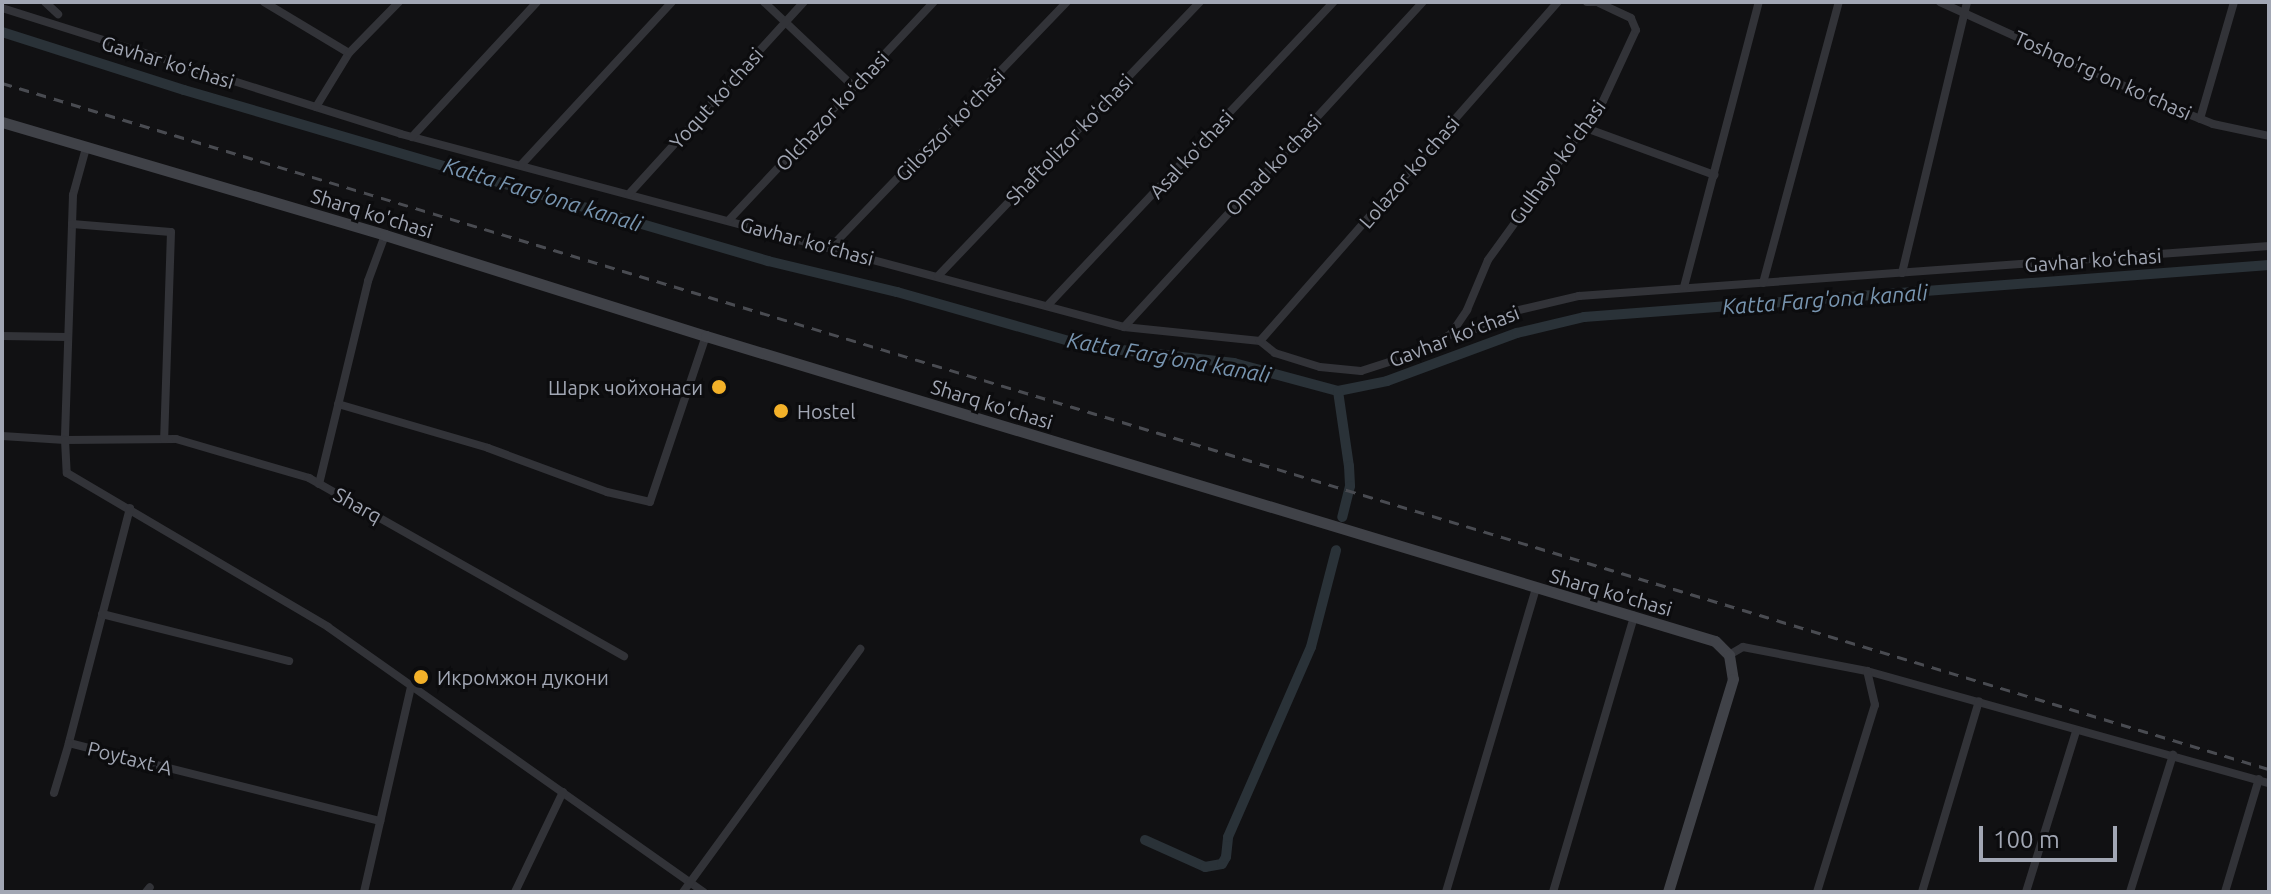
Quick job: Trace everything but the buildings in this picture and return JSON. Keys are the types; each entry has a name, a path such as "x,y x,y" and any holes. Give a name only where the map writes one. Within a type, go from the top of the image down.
{"main road":[{"name":"Sharq ko'chasi","path":"2,122 385,235 706,336 1536,589 1710,639 1729,655"},
{"path":"1668,892 1732,682 1729,655"}],"street":[{"path":"45,2 58,14"},
{"path":"264,2 349,53"},
{"path":"412,137 537,2"},
{"path":"521,165 672,2"},
{"path":"764,2 854,87"},
{"name":"Yoqut koʻchasi","path":"629,194 804,2"},
{"name":"Olchazor koʻchasi","path":"729,220 934,2"},
{"name":"Giloszor koʻchasi","path":"831,247 1067,2"},
{"name":"Shaftolizor koʻchasi","path":"938,276 1200,2"},
{"name":"Asal koʻchasi","path":"1048,305 1334,2"},
{"name":"Omad ko'chasi","path":"1124,327 1423,2"},
{"name":"Lolazor ko'chasi","path":"1260,341 1558,2"},
{"path":"1587,2 1599,2"},
{"name":"Gulhayo ko'chasi","path":"1451,334 1467,310 1488,260 1603,101 1636,30 1631,18 1599,2"},
{"path":"1684,287 1759,2"},
{"path":"1763,283 1839,2"},
{"name":"Toshqo'rg'on ko'chasi","path":"1940,2 2200,119 2269,136"},
{"path":"1902,273 1967,2"},
{"path":"2200,119 2234,2"},
{"path":"316,107 349,53 393,4"},
{"name":"Gavhar koʻchasi","path":"2,8 412,137 1124,327 1260,341 1275,353 1320,367 1361,371 1420,352 1451,334 1474,329 1515,311 1579,296 2269,246"},
{"path":"1583,127 1714,175"},
{"path":"86,148 73,195 65,440 67,473 328,627 704,892"},
{"path":"72,224 171,232 164,439"},
{"path":"319,484 368,281 385,235"},
{"path":"2,336 68,337"},
{"path":"338,404 488,448 607,492 650,502 706,336"},
{"name":"Sharq","path":"2,436 65,440 176,439 319,484 624,656"},
{"name":"Poytaxt A","path":"130,508 69,743 380,821"},
{"path":"1446,892 1536,589"},
{"path":"102,614 289,661"},
{"path":"1553,892 1634,616"},
{"path":"1729,655 1743,647 1867,671 2269,783"},
{"path":"683,892 860,649"},
{"path":"1817,892 1875,705 1867,671"},
{"path":"364,892 411,686"},
{"path":"1922,892 1979,701"},
{"path":"2026,892 2076,731"},
{"path":"54,793 69,743"},
{"path":"2130,892 2173,755"},
{"path":"2225,892 2259,779"},
{"path":"515,892 563,792"}],"waterway":[{"name":"Katta Farg'ona kanali","path":"2,32 184,90 768,261 897,292 1087,346 1234,363 1338,391 1387,381 1517,333 1584,317 2269,265"},
{"path":"1338,391 1350,486 1342,517"},
{"path":"1145,840 1205,867 1222,864 1228,837 1311,647 1336,550"}],"railway":[{"path":"2,83 2269,769"}],"place":[{"name":"Шарк чойхонаси","path":"719,387"},
{"name":"Hostel","path":"781,411"},
{"name":"Икромжон дукони","path":"421,677"}]}
